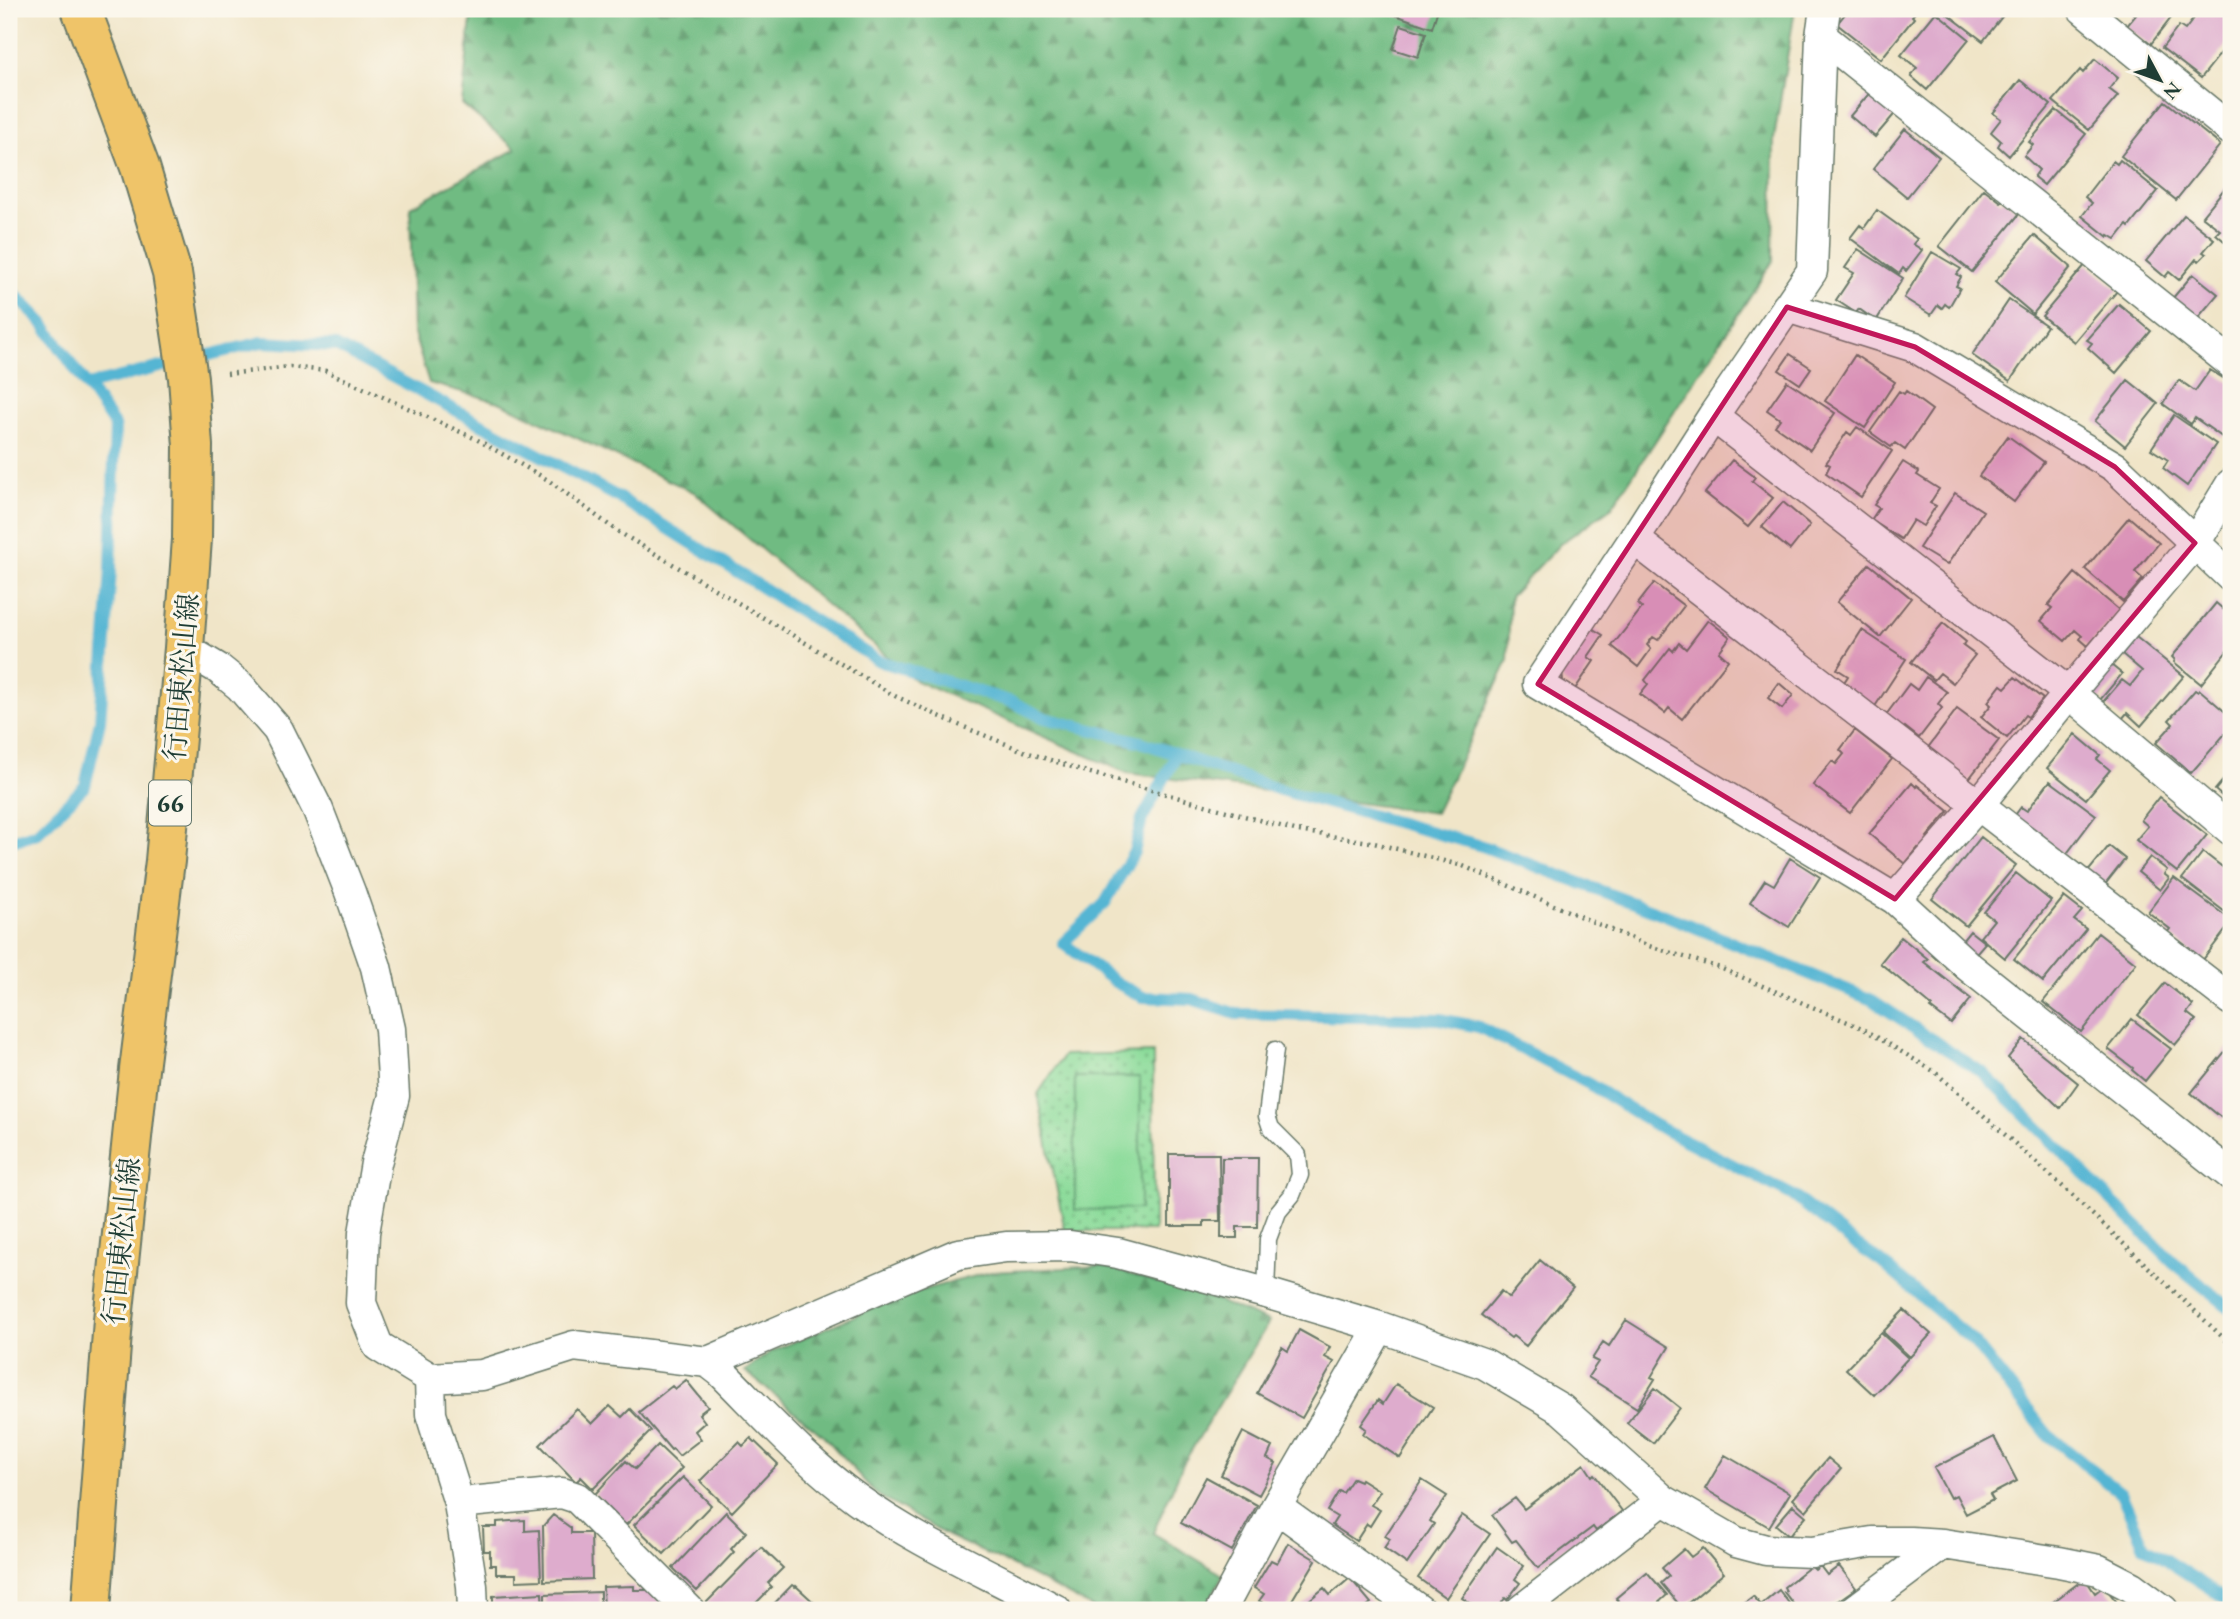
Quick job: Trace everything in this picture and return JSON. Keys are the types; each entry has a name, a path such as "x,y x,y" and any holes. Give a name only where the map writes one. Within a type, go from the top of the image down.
{"main road":[{"name":"行田東松山線","path":"81,9 140,167 172,274 188,378 192,446 192,539 184,648 165,861 139,1070 113,1320 91,1610"}],"street":[{"path":"2084,9 2231,131"},
{"path":"1823,22 1812,271 1713,416 1538,684 1895,900 1968,966 2231,1175"},
{"path":"1823,22 2231,363"},
{"path":"1787,307 1915,347 2115,467 2231,577"},
{"path":"1713,416 2069,693 2231,830"},
{"path":"1895,900 1979,804 2195,543 2231,484"},
{"path":"1634,539 2231,1000"},
{"path":"184,648 219,669 240,686 278,730 318,810 376,967 390,1029 394,1096 376,1163 364,1233 362,1303 378,1346 430,1378 482,1375 574,1346 708,1362 957,1254 1006,1247 1070,1246 1118,1253 1266,1293 1380,1327 1485,1364 1560,1409 1663,1500 1736,1542 1766,1550 1812,1552 1872,1542 1943,1544 2059,1562 2099,1570 2132,1587 2163,1610"},
{"path":"1221,1610 1276,1507 1380,1327"},
{"path":"708,1362 805,1455 855,1498 918,1539 1056,1610"},
{"path":"430,1378 431,1415 459,1503 472,1586 473,1610"},
{"path":"459,1503 562,1493 577,1498 689,1610"},
{"path":"1521,1610 1663,1500"},
{"path":"1276,1507 1419,1610"},
{"path":"1855,1610 1943,1544"}],"lane":[{"path":"1266,1293 1268,1239 1278,1212 1292,1195 1300,1175 1298,1155 1271,1128 1267,1116 1275,1050"}],"path":[{"path":"188,378 290,366 326,371 476,439 548,480 617,531 895,696 959,725 1026,752 1087,772 1298,831 1370,842 1463,866 1612,931 1649,946 1720,968 1862,1028 1935,1072 2059,1183 2231,1345"}],"highlighted area":[{"path":"1787,307 1915,347 2115,467 2195,543 1895,899 1538,684"}],"green space":[{"path":"472,9 1795,9 1774,139 1773,261 1612,507 1560,544 1510,597 1508,661 1435,813 1127,773 916,681 694,492 499,402 429,383 413,331 410,207 516,149 462,104"},
{"path":"1153,1053 1154,1231 1065,1231 1038,1094 1064,1055"},
{"path":"1075,1077 1140,1077 1140,1209 1075,1210"},
{"path":"1102,1266 1213,1299 1269,1322 1183,1464 1153,1533 1223,1575 1204,1610 1097,1610 948,1536 876,1494 823,1435 745,1371 770,1352 903,1295 991,1272"}],"building":[{"path":"1378,9 1438,9 1432,28"},
{"path":"1849,9 1918,9 1912,16 1914,18 1881,59 1837,24"},
{"path":"1941,9 2008,9 1983,41"},
{"path":"2127,9 2178,9 2150,45 2126,27 2136,15"},
{"path":"2201,9 2231,9 2231,27 2228,31 2231,33 2231,40 2201,78 2162,48 2179,26 2185,30"},
{"path":"1936,12 1969,39 1927,90 1911,76 1917,68 1901,55"},
{"path":"1401,25 1426,33 1418,57 1393,49"},
{"path":"2095,59 2118,78 2109,89 2118,96 2089,130 2053,101 2080,70 2083,73"},
{"path":"2020,80 2051,105 2009,156 1998,146 2001,141 1991,132 2001,119 1993,113"},
{"path":"1873,89 1898,110 1875,137 1850,116"},
{"path":"2165,101 2220,145 2176,200 2121,156"},
{"path":"2056,110 2086,134 2044,185 2034,177 2039,170 2024,156 2033,145 2029,142"},
{"path":"1905,129 1939,157 1907,197 1873,169"},
{"path":"2120,160 2158,191 2116,239 2109,235 2108,237 2082,216 2092,203 2085,197 2113,161 2117,164"},
{"path":"2229,183 2230,246 2216,234 2220,230 2202,216"},
{"path":"1984,189 2001,202 2004,199 2020,213 1972,272 1939,246"},
{"path":"1877,210 1917,239 1913,244 1922,250 1906,271 1903,268 1899,274 1850,238 1860,225 1864,228"},
{"path":"2184,215 2214,239 2203,252 2206,254 2199,261 2196,259 2179,280 2169,272 2165,277 2146,261"},
{"path":"2034,235 2071,267 2033,314 1995,282"},
{"path":"1858,249 1903,278 1876,321 1859,309 1856,313 1836,300 1854,273 1845,268"},
{"path":"1932,252 1961,269 1957,274 1961,277 1956,286 1960,288 1949,307 1945,304 1942,308 1938,305 1931,315 1904,298"},
{"path":"2086,264 2118,290 2074,342 2042,316"},
{"path":"2193,274 2218,294 2196,320 2172,299"},
{"path":"2009,300 2047,326 2010,381 1972,355"},
{"path":"2119,304 2151,331 2116,373 2088,348 2092,343 2087,340"},
{"path":"1790,354 1811,368 1800,384 1779,370"},
{"path":"1855,355 1895,382 1865,428 1825,401"},
{"path":"2210,370 2231,383 2231,424 2222,437 2195,418 2191,424 2163,404 2179,380 2195,391"},
{"path":"2128,380 2158,404 2125,446 2095,421"},
{"path":"1787,381 1835,413 1810,450 1775,426 1780,419 1767,410"},
{"path":"1899,391 1904,394 1906,391 1932,410 1905,450 1895,443 1891,447 1870,432"},
{"path":"2174,415 2216,444 2187,486 2163,468 2168,460 2151,449"},
{"path":"1857,427 1892,451 1861,497 1826,473 1830,465 1826,463 1847,432 1851,435"},
{"path":"2008,436 2044,462 2014,502 1979,476"},
{"path":"1732,460 1755,477 1752,481 1773,498 1748,527 1705,493"},
{"path":"1903,462 1939,489 1930,503 1936,506 1923,526 1913,520 1901,539 1871,520 1879,508 1874,505"},
{"path":"1955,493 1983,511 1947,565 1919,548"},
{"path":"1783,502 1810,525 1790,550 1762,527"},
{"path":"2129,517 2159,543 2135,572 2143,579 2123,602 2085,569"},
{"path":"1869,564 1911,598 1880,637 1837,602"},
{"path":"2075,573 2119,610 2088,646 2075,630 2065,641 2041,621 2052,608 2048,605"},
{"path":"1654,583 1684,606 1658,640 1653,637 1647,645 1651,649 1638,667 1612,646 1642,608 1638,604"},
{"path":"2216,603 2231,616 2231,646 2201,684 2174,662 2172,657"},
{"path":"1708,620 1730,637 1719,652 1728,660 1682,719 1669,708 1665,713 1640,694 1648,684 1645,680 1670,648 1673,651 1679,643 1686,649"},
{"path":"1943,623 1966,642 1963,646 1975,655 1953,683 1940,673 1934,680 1911,662"},
{"path":"1590,627 1603,635 1588,657 1594,661 1575,689 1563,681 1562,669"},
{"path":"1862,630 1906,659 1874,708 1841,687 1848,676 1837,669"},
{"path":"2136,637 2184,676 2141,726 2127,713 2122,719 2103,702 2122,680 2130,686 2142,671 2122,654"},
{"path":"2111,665 2122,674 2100,700 2090,691"},
{"path":"1926,677 1947,692 1938,704 1942,708 1919,738 1905,727 1901,733 1883,719 1909,684 1917,690"},
{"path":"2015,677 2043,699 2028,717 2025,715 2007,738 1981,717 1991,705 1988,702 2001,685 2005,688"},
{"path":"1779,683 1793,695 1782,709 1768,698"},
{"path":"2195,690 2200,690 2231,717 2231,727 2191,773 2156,743 2173,724 2169,720"},
{"path":"1957,709 1999,740 1968,780 1927,749"},
{"path":"1855,730 1892,759 1850,813 1813,785 1832,761 1836,764 1844,754 1840,750"},
{"path":"2075,734 2100,755 2097,759 2110,770 2086,799 2047,768"},
{"path":"2231,771 2231,804 2215,790"},
{"path":"2050,781 2096,815 2065,856 2013,818 2021,807 2027,811"},
{"path":"1912,783 1949,811 1927,837 1931,841 1922,851 1918,848 1905,864 1869,834"},
{"path":"2159,797 2207,835 2177,872 2136,840 2148,826 2141,820"},
{"path":"1981,837 2016,865 1966,926 1932,899"},
{"path":"2109,846 2125,859 2103,887 2086,874"},
{"path":"2203,852 2225,869 2231,861 2229,915 2182,879"},
{"path":"2150,857 2167,870 2164,874 2169,878 2160,890 2138,872"},
{"path":"1790,858 1820,877 1789,927 1750,903 1765,880 1774,885"},
{"path":"2016,873 2051,901 2005,958 1980,937 1994,920 1984,912"},
{"path":"2174,878 2231,920 2202,961 2167,933 2170,929 2148,912"},
{"path":"2064,897 2082,911 2074,920 2086,929 2043,982 2014,959"},
{"path":"1970,931 1985,943 1971,959 1957,947"},
{"path":"2098,933 2136,963 2081,1032 2043,1002"},
{"path":"1901,937 1928,959 1924,962 1971,999 1951,1024 1880,963"},
{"path":"2165,983 2193,1005 2187,1013 2196,1020 2175,1045 2138,1015"},
{"path":"2132,1019 2171,1049 2145,1081 2108,1049"},
{"path":"2023,1039 2078,1083 2060,1108 2008,1058"},
{"path":"2231,1044 2231,1109 2223,1119 2191,1093"},
{"path":"1169,1154 1219,1154 1220,1221 1204,1221 1204,1226 1169,1226"},
{"path":"1222,1158 1258,1158 1257,1227 1237,1227 1237,1238 1221,1238"},
{"path":"1540,1260 1573,1288 1526,1346 1481,1315 1501,1291 1509,1298"},
{"path":"1904,1310 1931,1334 1910,1357 1883,1332"},
{"path":"1626,1320 1669,1347 1651,1377 1655,1379 1637,1408 1588,1377 1598,1362 1592,1359 1603,1342 1609,1346"},
{"path":"1299,1330 1330,1347 1325,1357 1334,1362 1302,1418 1257,1393 1282,1347 1288,1351"},
{"path":"1881,1333 1908,1358 1874,1395 1846,1369"},
{"path":"686,1380 708,1407 699,1414 705,1422 695,1431 701,1439 679,1456 639,1412 672,1386 675,1389"},
{"path":"1396,1384 1433,1407 1400,1458 1363,1434 1366,1429 1361,1425 1378,1400 1383,1404"},
{"path":"1655,1388 1680,1408 1653,1443 1627,1423"},
{"path":"610,1406 622,1417 630,1409 651,1431 593,1489 581,1477 576,1482 540,1445 577,1409 592,1424"},
{"path":"1243,1432 1272,1447 1267,1458 1276,1463 1259,1495 1221,1475"},
{"path":"1994,1437 2017,1481 1990,1495 1993,1500 1966,1514 1956,1495 1950,1498 1934,1468"},
{"path":"751,1438 778,1464 732,1512 700,1481 739,1442 743,1446"},
{"path":"658,1445 682,1468 626,1525 595,1494 626,1461 635,1469"},
{"path":"1725,1455 1790,1493 1769,1527 1705,1489"},
{"path":"1828,1458 1841,1469 1806,1511 1793,1499"},
{"path":"1584,1464 1622,1511 1596,1531 1593,1527 1538,1568 1516,1540 1512,1542 1492,1515 1515,1498 1524,1509"},
{"path":"683,1477 711,1505 664,1554 634,1525"},
{"path":"1206,1477 1257,1505 1232,1551 1181,1523"},
{"path":"1353,1478 1360,1481 1361,1479 1380,1491 1371,1505 1380,1510 1356,1541 1332,1525 1337,1517 1327,1511 1339,1491 1343,1493"},
{"path":"1422,1480 1447,1496 1430,1521 1434,1524 1407,1564 1384,1548 1390,1539 1385,1536"},
{"path":"1793,1505 1806,1516 1789,1536 1776,1525"},
{"path":"726,1512 746,1532 731,1549 734,1552 697,1591 673,1568"},
{"path":"553,1515 571,1528 571,1533 591,1533 592,1579 544,1581 543,1526"},
{"path":"1462,1515 1490,1534 1446,1598 1418,1578"},
{"path":"525,1520 525,1531 539,1530 541,1580 516,1581 516,1574 496,1574 496,1565 490,1565 490,1551 484,1551 483,1527 497,1527 497,1522"},
{"path":"1288,1543 1316,1560 1286,1610 1276,1610 1259,1601 1264,1594 1254,1588 1271,1560 1277,1563"},
{"path":"761,1547 783,1568 768,1583 772,1587 749,1610 713,1610 706,1603"},
{"path":"1497,1547 1524,1566 1515,1579 1520,1583 1497,1610 1490,1606 1487,1610 1479,1610 1462,1598"},
{"path":"1703,1548 1724,1573 1682,1608 1661,1583 1669,1576 1662,1568 1684,1549 1691,1557"},
{"path":"1811,1566 1815,1570 1820,1566 1827,1575 1839,1566 1856,1588 1825,1610 1798,1610 1784,1592 1784,1587"},
{"path":"1647,1572 1667,1595 1657,1604 1662,1610 1626,1610 1616,1598"},
{"path":"1350,1578 1371,1603 1362,1610 1297,1610 1324,1588 1330,1595"},
{"path":"2080,1582 2088,1583 2095,1593 2104,1586 2123,1610 2042,1610"},
{"path":"792,1585 796,1586 820,1608 768,1610"},
{"path":"634,1586 634,1590 649,1590 668,1610 604,1610 603,1587"},
{"path":"1779,1590 1794,1610 1735,1610 1753,1596 1761,1605"},
{"path":"600,1592 600,1610 545,1610 545,1594"},
{"path":"542,1593 543,1610 493,1610 493,1596"}],"waterway":[{"path":"9,288 43,323 115,426 111,570 100,721 85,786 37,833 9,842"},
{"path":"88,385 262,342 336,346 618,497 879,661 1012,702 1045,718 1141,742 1280,790 1482,846 1665,915 1872,1000 1983,1073 2173,1262 2231,1309"},
{"path":"1177,755 1142,819 1134,852 1105,903 1063,943 1115,982 1143,997 1192,999 1236,1014 1440,1019 1479,1027 1589,1084 1655,1125 1792,1195 1880,1261 1974,1342 2048,1435 2121,1493 2144,1546 2231,1602"}]}
